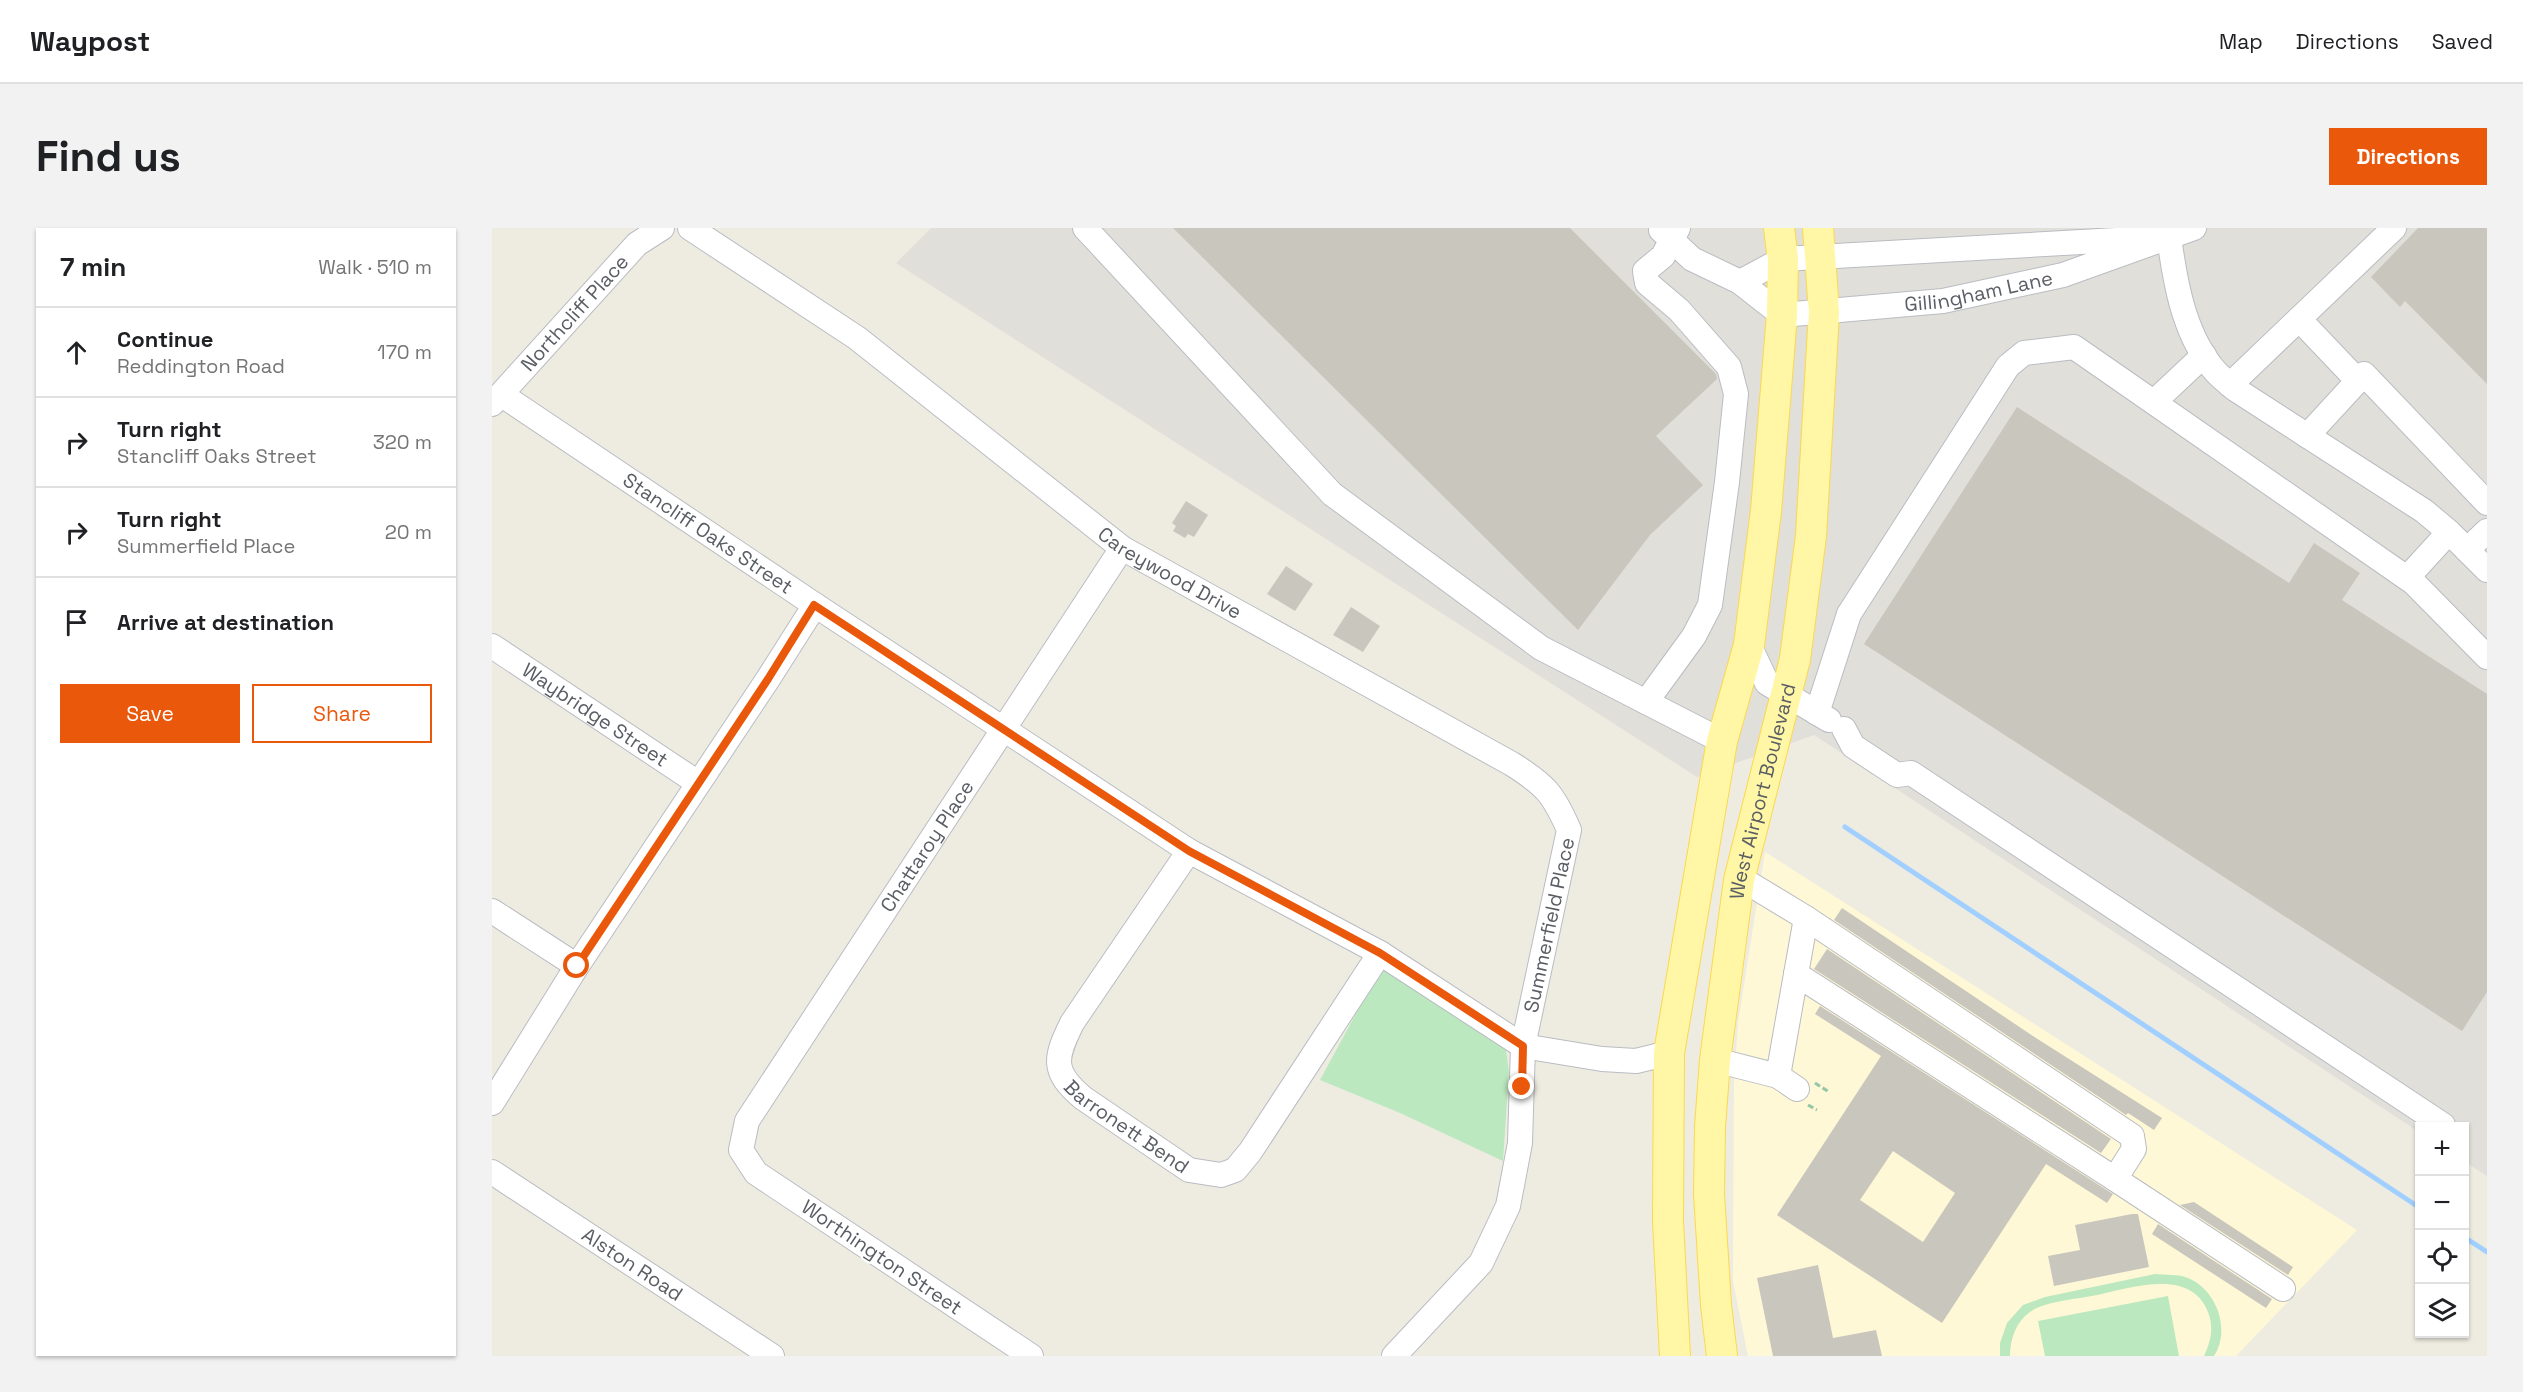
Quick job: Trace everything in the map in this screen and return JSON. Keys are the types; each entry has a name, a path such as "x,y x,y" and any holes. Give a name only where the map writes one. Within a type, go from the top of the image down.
{"main road":[{"path":"1676,1356 1668,1221 1669,1053 1722,741 1749,645 1766,511 1782,315 1783,259 1779,228"},
{"name":"West Airport Boulevard","path":"1722,1356 1716,1305 1709,1194 1710,1127 1715,1060 1740,878 1795,659 1811,536 1824,312 1820,242"},
{"path":"1700,870 1740,878"},
{"path":"1669,1053 1715,1060"}],"street":[{"name":"Northcliff Place","path":"497,399 637,244 662,228"},
{"name":"Careywood Drive","path":"690,228 857,338 1122,548 1512,764"},
{"path":"1085,228 1332,494 1541,648 1722,741"},
{"name":"Gillingham Lane","path":"1782,315 1943,301 2063,275 2194,228"},
{"path":"2230,385 2394,228"},
{"path":"1646,702 1694,636 1710,605 1721,531 1736,394 1729,367 1725,362 1679,310 1647,283 1645,272 1663,256 1670,233"},
{"path":"1670,233 1692,259 1740,282 1782,315"},
{"path":"2169,237 2176,285 2193,337 2211,367 2230,385 2424,511 2487,570"},
{"name":"Gillingham Lane","path":"1783,259 1820,242 2169,237"},
{"path":"1740,282 1783,259"},
{"path":"2298,320 2358,381"},
{"path":"1817,712 1849,614 2008,366 2025,353 2074,347 2406,578 2487,657"},
{"path":"2154,402 2204,355"},
{"path":"2307,436 2364,374 2487,503"},
{"name":"Stancliff Oaks Street","path":"497,399 1189,851 1380,953 1523,1046 1602,1059 1636,1061 1669,1053"},
{"path":"2468,550 2487,531"},
{"path":"2406,578 2449,532"},
{"name":"Chattaroy Place","path":"741,1150 747,1121 1122,548"},
{"path":"492,1103 577,966 814,605"},
{"path":"1749,645 1767,683 1844,729 1853,746 1898,775 1911,773 2438,1122"},
{"name":"Waybridge Street","path":"492,646 698,783"},
{"name":"Summerfield Place","path":"1394,1356 1481,1263 1508,1206 1520,1143 1523,1046 1569,830 1560,807 1542,783 1512,764"},
{"name":"Barronett Bend","path":"1189,851 1072,1023 1060,1047 1058,1066 1067,1085 1083,1098 1189,1170 1221,1175 1235,1170 1250,1152 1380,953"},
{"path":"1740,878 1806,918 2132,1136 2134,1149 2115,1179"},
{"path":"492,911 577,966"},
{"path":"1715,1060 1787,1082 1796,974 1806,918"},
{"path":"1796,974 2283,1289"},
{"name":"Worthington Street","path":"741,1150 756,1173 1031,1356"},
{"name":"Alston Road","path":"492,1172 772,1356"}],"shaded area":[{"path":"931,228 2487,228 2487,1176 2469,1165 2469,1122 2415,1122 2415,1129 1814,735 1697,777 896,263"},
{"path":"1765,852 2357,1230 2236,1356 1748,1356 1733,1281 1734,1082 1738,1023"}],"green space":[{"path":"1384,970 1506,1050 1509,1072 1503,1161 1400,1113 1320,1080 1359,1008"},
{"path":"2155,1274 2188,1278 2207,1292 2221,1323 2219,1346 2214,1356 2204,1356 2210,1340 2211,1324 2208,1312 2199,1298 2187,1289 2157,1284 2060,1301 2036,1309 2025,1316 2018,1326 2011,1343 2010,1356 2000,1356 2000,1343 2007,1323 2023,1305 2045,1297"},
{"path":"2168,1296 2179,1356 2045,1356 2038,1321"}],"building":[{"path":"1173,228 1570,228 1716,374 1717,379 1656,436 1703,485 1650,535 1578,630"},
{"path":"2418,228 2487,228 2487,384 2405,301 2400,307 2371,277"},
{"path":"2017,407 2289,583 2314,543 2360,573 2342,600 2487,694 2487,992 2462,1031 1864,644"},
{"path":"1186,501 1208,515 1194,537 1188,534 1185,538 1173,531 1176,526 1172,523"},
{"path":"1286,566 1313,584 1295,611 1267,594"},
{"path":"1351,607 1380,626 1363,652 1333,635"},
{"path":"1842,908 2036,1038 2162,1118 2154,1130 2128,1113 2126,1115 1834,920"},
{"path":"1827,949 2111,1139 2101,1153 1814,969"},
{"path":"1820,1006 2113,1194 2107,1203 2046,1164 1942,1323 1777,1215 1881,1056 1815,1014","holes":["1893,1151 1955,1193 1923,1242 1860,1200"]},
{"path":"2194,1202 2293,1267 2288,1275 2180,1205"},
{"path":"2138,1214 2149,1267 2054,1286 2048,1256 2080,1250 2075,1225"},
{"path":"2158,1224 2272,1299 2266,1308 2152,1234"},
{"path":"1818,1265 1833,1338 1876,1330 1882,1356 1773,1356 1757,1278"}],"waterway":[{"path":"1845,827 2415,1205"},
{"path":"2469,1240 2487,1252"}],"route":[{"path":"577,966 768,679 814,605 1189,851 1380,953 1523,1046 1522,1087"}]}
